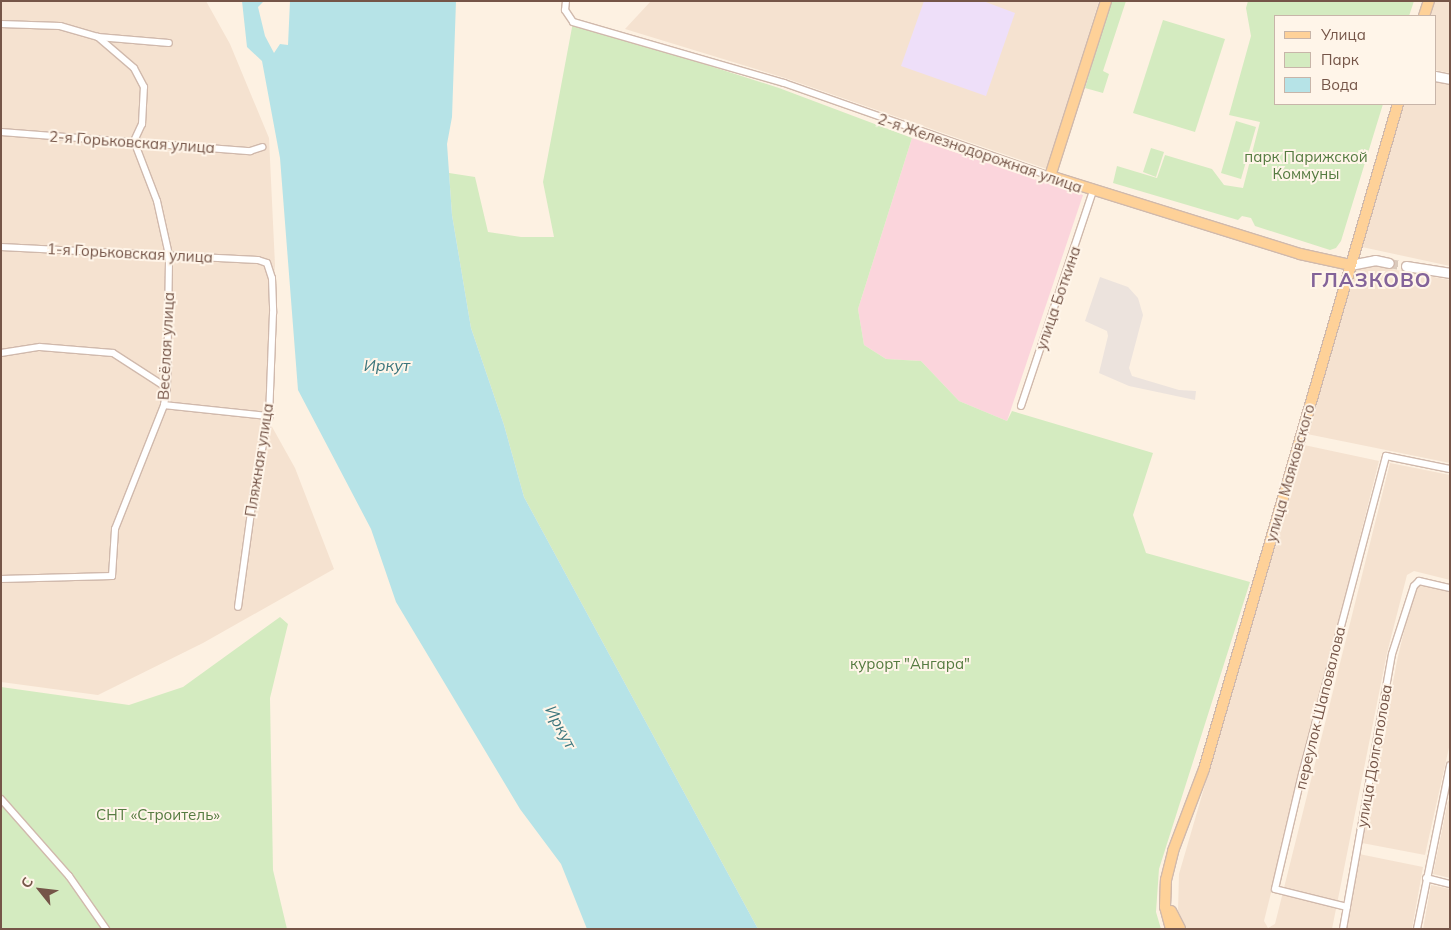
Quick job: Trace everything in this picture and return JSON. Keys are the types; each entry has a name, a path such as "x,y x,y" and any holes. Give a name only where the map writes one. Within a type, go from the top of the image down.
{"main road":[{"path":"1050,176 1106,1"},
{"path":"1424,15 1428,1"},
{"path":"1436,76 1450,79"},
{"name":"улица Маяковского","path":"1171,929 1165,907 1166,880 1173,851 1179,841 1204,769 1398,105"},
{"name":"2-я Железнодорожная улица","path":"1050,176 1093,191 1300,254 1350,265 1375,260 1389,263"},
{"path":"1406,266 1450,273"},
{"name":"улица Маяковского","path":"1179,841 1180,851 1171,894 1173,917 1180,929"}],"street":[{"name":"2-я Железнодорожная улица","path":"566,1 565,10 573,22 784,83 1050,176"},
{"path":"1,24 60,26 98,37 169,43"},
{"path":"98,37 134,68 143,82 142,124 134,141"},
{"name":"2-я Горьковская улица","path":"1,132 250,151 262,147"},
{"name":"Весёлая улица","path":"1,578 112,576 115,529 164,405 167,388 169,255 157,201 134,141"},
{"name":"улица Боткина","path":"1021,406 1093,191"},
{"name":"1-я Горьковская улица","path":"1,247 258,260"},
{"name":"Пляжная улица","path":"238,607 255,483 269,416 272,278 267,263 258,260"},
{"path":"1,353 40,348 113,353 167,388"},
{"path":"164,405 269,416"},
{"name":"переулок Шаповалова","path":"1347,907 1275,889 1302,774 1386,456 1450,469"},
{"name":"улица Долгополова","path":"1342,929 1392,654 1414,586 1419,581 1450,588"},
{"path":"1417,929 1426,878 1447,795 1450,765"},
{"path":"1,799 69,876 106,929"},
{"path":"1426,878 1450,884"}],"shaded area":[{"path":"1,1 206,1 230,44 269,138 275,265 266,416 295,468 334,569 203,643 98,695 1,682"},
{"path":"651,1 1099,1 1047,169 785,78 625,29"},
{"path":"924,1 983,1 1015,13 986,96 901,66"},
{"path":"1435,1 1450,1 1450,73 1436,70 1436,15 1430,15"},
{"path":"1436,81 1450,84 1450,266 1362,247 1404,105 1436,105"},
{"path":"912,138 1083,195 1007,421 959,401 921,361 886,359 864,345 858,309"},
{"path":"1375,266 1450,280 1450,463 1307,434 1355,270"},
{"path":"1100,277 1128,287 1138,298 1143,315 1129,368 1132,376 1179,390 1196,391 1195,400 1129,386 1099,373 1108,336 1107,331 1085,321"},
{"path":"1304,445 1379,461 1264,921 1268,928 1275,924 1390,463 1450,475 1450,580 1414,571 1407,575 1387,653 1332,929 1187,929 1178,911 1179,874"},
{"path":"1416,583 1450,592 1450,743 1425,855 1362,843 1398,656"},
{"path":"1448,801 1450,802 1450,878 1433,874"},
{"path":"1359,854 1423,867 1412,929 1346,929"},
{"path":"1431,885 1450,889 1450,929 1423,929"}],"green space":[{"path":"1111,1 1126,1 1103,71 1109,74 1103,93 1085,88"},
{"name":"парк Парижской Коммуны","path":"1248,1 1414,1 1409,15 1274,15 1274,105 1383,105 1341,241 1336,248 1330,250 1255,226 1251,218 1242,216 1238,220 1113,183 1117,166 1157,178 1165,155 1212,169 1224,185 1243,188 1260,122 1229,115 1251,36 1246,8"},
{"path":"1163,20 1225,39 1195,132 1133,113"},
{"name":"курорт \"Ангара\"","path":"573,22 779,88 912,138 858,309 864,345 886,359 921,361 959,401 1007,421 1012,411 1153,453 1133,515 1146,553 1250,582 1159,869 1156,912 1161,929 758,929 524,497 504,425 471,328 452,215 449,173 475,177 488,232 521,237 554,237 543,182"},
{"path":"1236,121 1256,127 1241,179 1221,173"},
{"path":"1151,148 1164,152 1156,177 1143,172"},
{"name":"СНТ «Строитель»","path":"280,617 288,624 270,698 273,870 287,929 1,929 1,687 129,705 183,687"}],"water":[{"name":"Иркут","path":"242,1 274,1 263,2 258,7 265,36 274,53 280,44 288,45 290,1 456,1 452,117 447,144 452,215 471,328 504,425 524,497 758,929 587,929 561,864 520,809 396,602 371,529 298,390 280,158 262,61 247,47"}],"tunnel":[{"path":"1389,263 1406,266"}],"district":[{"name":"ГЛАЗКОВО","path":"1371,279"}]}
